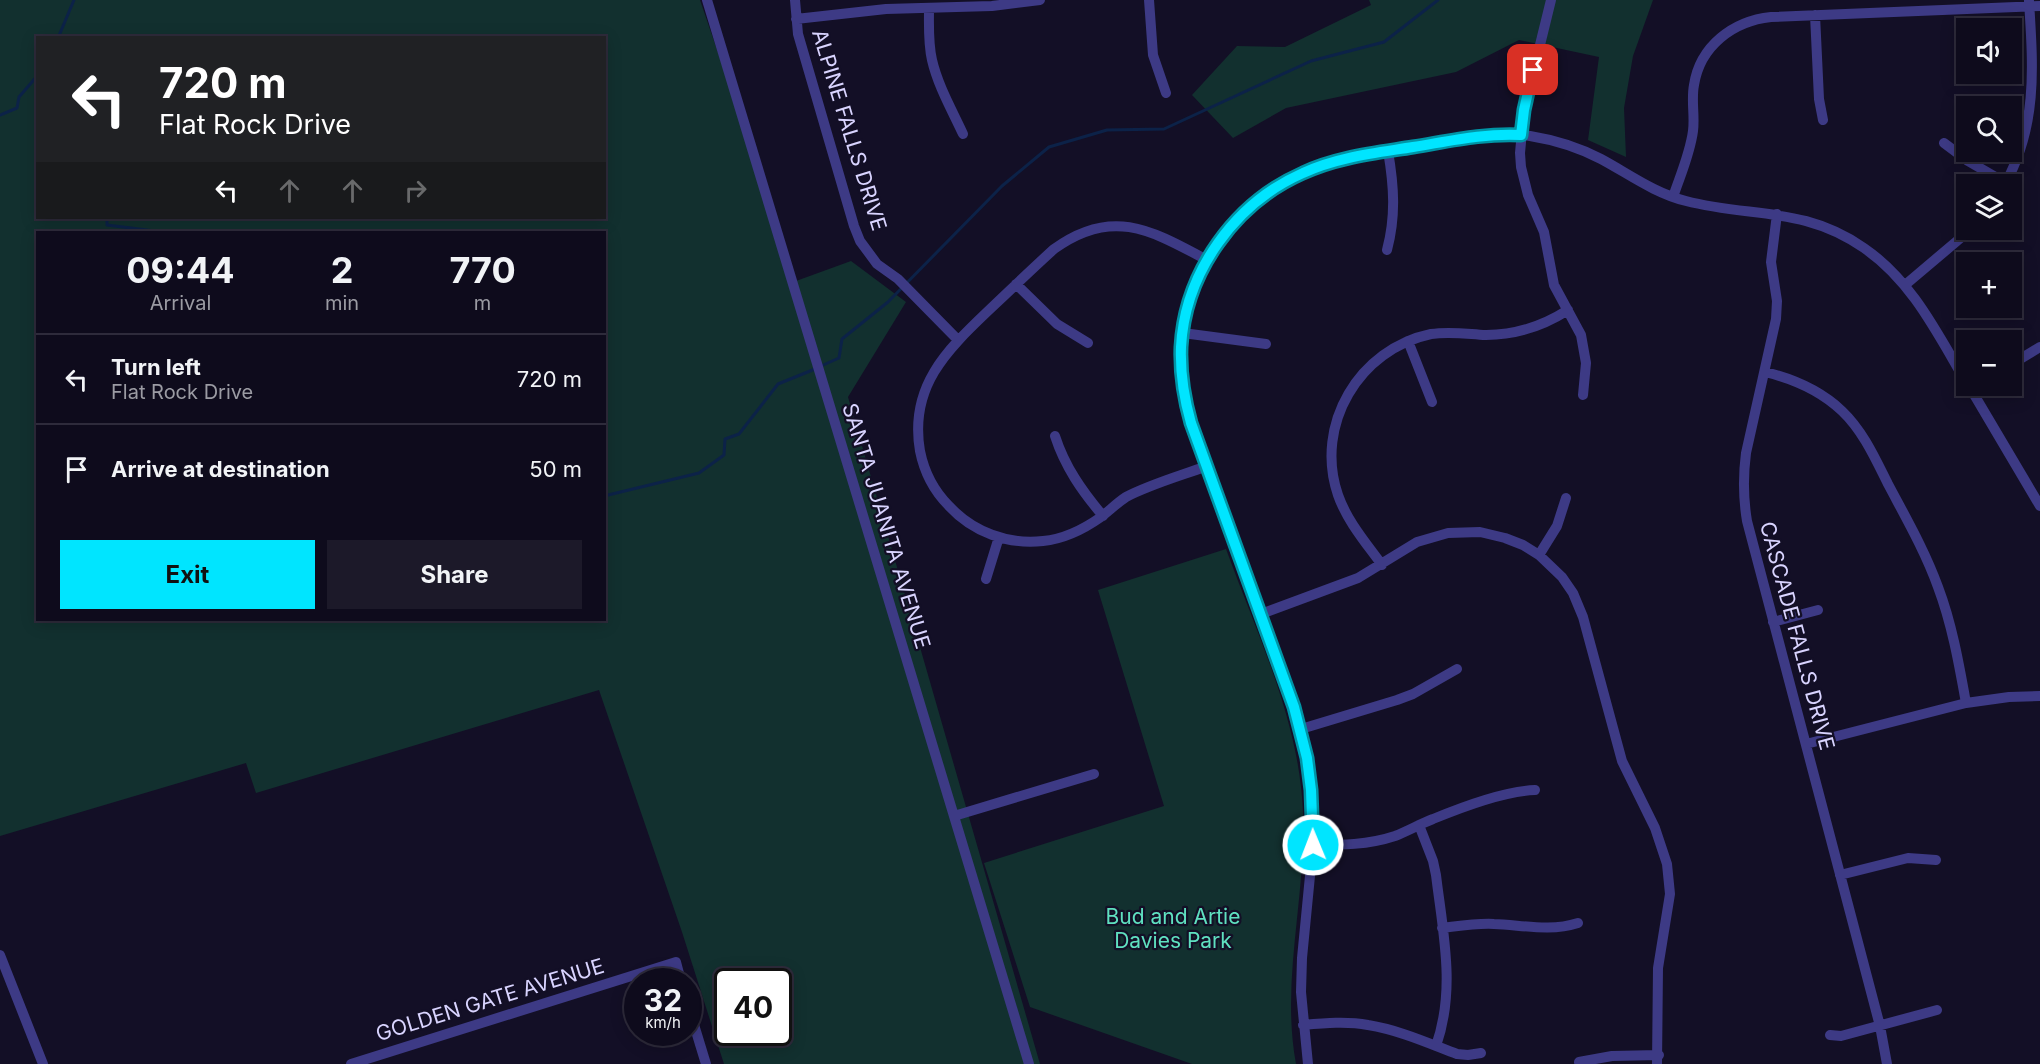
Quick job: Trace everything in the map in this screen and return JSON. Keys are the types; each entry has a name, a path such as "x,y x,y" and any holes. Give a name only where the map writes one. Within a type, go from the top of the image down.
{"street":[{"name":"SANTA JUANITA AVENUE","path":"707,0 813,358 1029,1064"},
{"name":"ALPINE FALLS DRIVE","path":"795,0 798,34 854,226 864,246 877,264 898,279 958,340"},
{"path":"796,19 886,9 992,6 1040,0"},
{"path":"1149,0 1153,55 1166,93"},
{"path":"1551,0 1527,93 1520,153 1524,181 1544,231 1554,285 1578,329 1585,349 1586,377 1583,395"},
{"path":"1673,197 1693,131 1693,93 1702,61 1711,46 1731,30 1754,19 2033,4 2031,107 2022,149 2011,174"},
{"path":"929,8 929,32 936,75 963,134"},
{"path":"1815,15 1819,99 1823,120"},
{"path":"1308,1064 1303,1025 1302,958 1313,845 1311,790 1301,729 1290,692 1186,403 1181,367 1183,333 1192,294 1207,260 1238,218 1283,183 1322,165 1478,136 1521,135 1549,139 1583,150 1653,189 1673,197 1706,206 1804,219 1844,236 1880,260 1905,285 1921,306 1956,362"},
{"path":"1944,143 1989,174"},
{"path":"1387,250 1393,222 1395,196 1388,151"},
{"name":"CASCADE FALLS DRIVE","path":"1777,214 1771,262 1777,302 1776,319 1746,453 1743,487 1747,521 1880,1026 1887,1064"},
{"path":"1207,260 1161,235 1134,227 1106,226 1091,229 1065,240 948,350 933,373 922,400 918,424 921,455 932,484 946,503 969,524 999,537 1029,542 1060,538 1089,526 1124,499 1137,492 1207,466"},
{"path":"1905,285 1958,240"},
{"path":"1016,284 1057,324 1088,343"},
{"path":"1382,565 1350,521 1341,504 1332,474 1333,435 1344,399 1359,377 1377,359 1408,341 1446,332 1513,333 1540,325 1568,310"},
{"path":"1183,333 1266,344"},
{"path":"1408,341 1432,402"},
{"path":"2022,358 2040,347"},
{"path":"1765,372 1793,380 1819,393 1843,412 1866,441 1925,554 1939,587 1954,642 1966,702"},
{"path":"1976,396 2040,506"},
{"path":"1055,436 1073,478 1102,516"},
{"path":"1539,555 1557,526 1566,498"},
{"path":"1261,614 1358,578 1417,542 1442,534 1467,531 1505,538 1539,555 1562,577 1579,605 1622,761 1655,828 1667,864 1670,894 1659,968 1658,1060 1612,1056 1579,1062"},
{"path":"986,579 999,537"},
{"path":"1773,622 1818,610"},
{"path":"1301,729 1413,694 1457,669"},
{"path":"1806,744 1966,702 2040,696"},
{"path":"954,816 1094,774"},
{"path":"1313,845 1362,844 1396,836 1433,819 1504,794 1535,790"},
{"path":"1419,825 1433,861 1447,973 1445,1015 1436,1046"},
{"path":"1840,875 1908,858 1936,860"},
{"path":"1442,928 1492,924 1547,928 1578,923"},
{"path":"0,955 43,1064"},
{"name":"GOLDEN GATE AVENUE","path":"657,968 676,962 678,968"},
{"name":"GOLDEN GATE AVENUE","path":"351,1064 624,978"},
{"path":"1830,1035 1841,1036 1938,1010"},
{"path":"1303,1025 1334,1023 1368,1025 1385,1028 1457,1054 1481,1053"},
{"path":"701,1046 706,1064"}],"green space":[{"path":"0,0 700,0 796,281 851,261 906,302 848,397 1040,1064 724,1064 718,1046 792,1046 792,968 714,968 714,1033 702,995 702,968 693,968 599,690 256,793 246,763 0,836"},
{"path":"1369,0 1653,0 1633,56 1624,108 1626,157 1588,140 1599,57 1519,40 1456,72 1286,108 1233,138 1192,95 1237,46 1285,47 1371,5"},
{"name":"Bud and Artie Davies Park","path":"1226,549 1281,696 1301,787 1302,857 1291,995 1296,1064 1192,1064 1030,1007 984,863 1164,806 1098,590"}],"waterway":[{"path":"59,36 74,0"},
{"path":"821,366 839,358 842,339 888,302 1002,186 1049,147 1107,130 1164,129 1311,61 1384,42 1438,0"},
{"path":"0,115 17,108 19,97 36,77"},
{"path":"107,219 107,225 155,231"},
{"path":"606,496 699,473 724,455 725,439 739,434 778,384 815,369"}],"route":[{"path":"1313,845 1311,790 1301,729 1283,672 1191,423 1186,403 1181,367 1181,346 1186,314 1197,280 1212,252 1238,218 1265,195 1302,173 1336,161 1492,134 1521,135 1533,70"}]}
